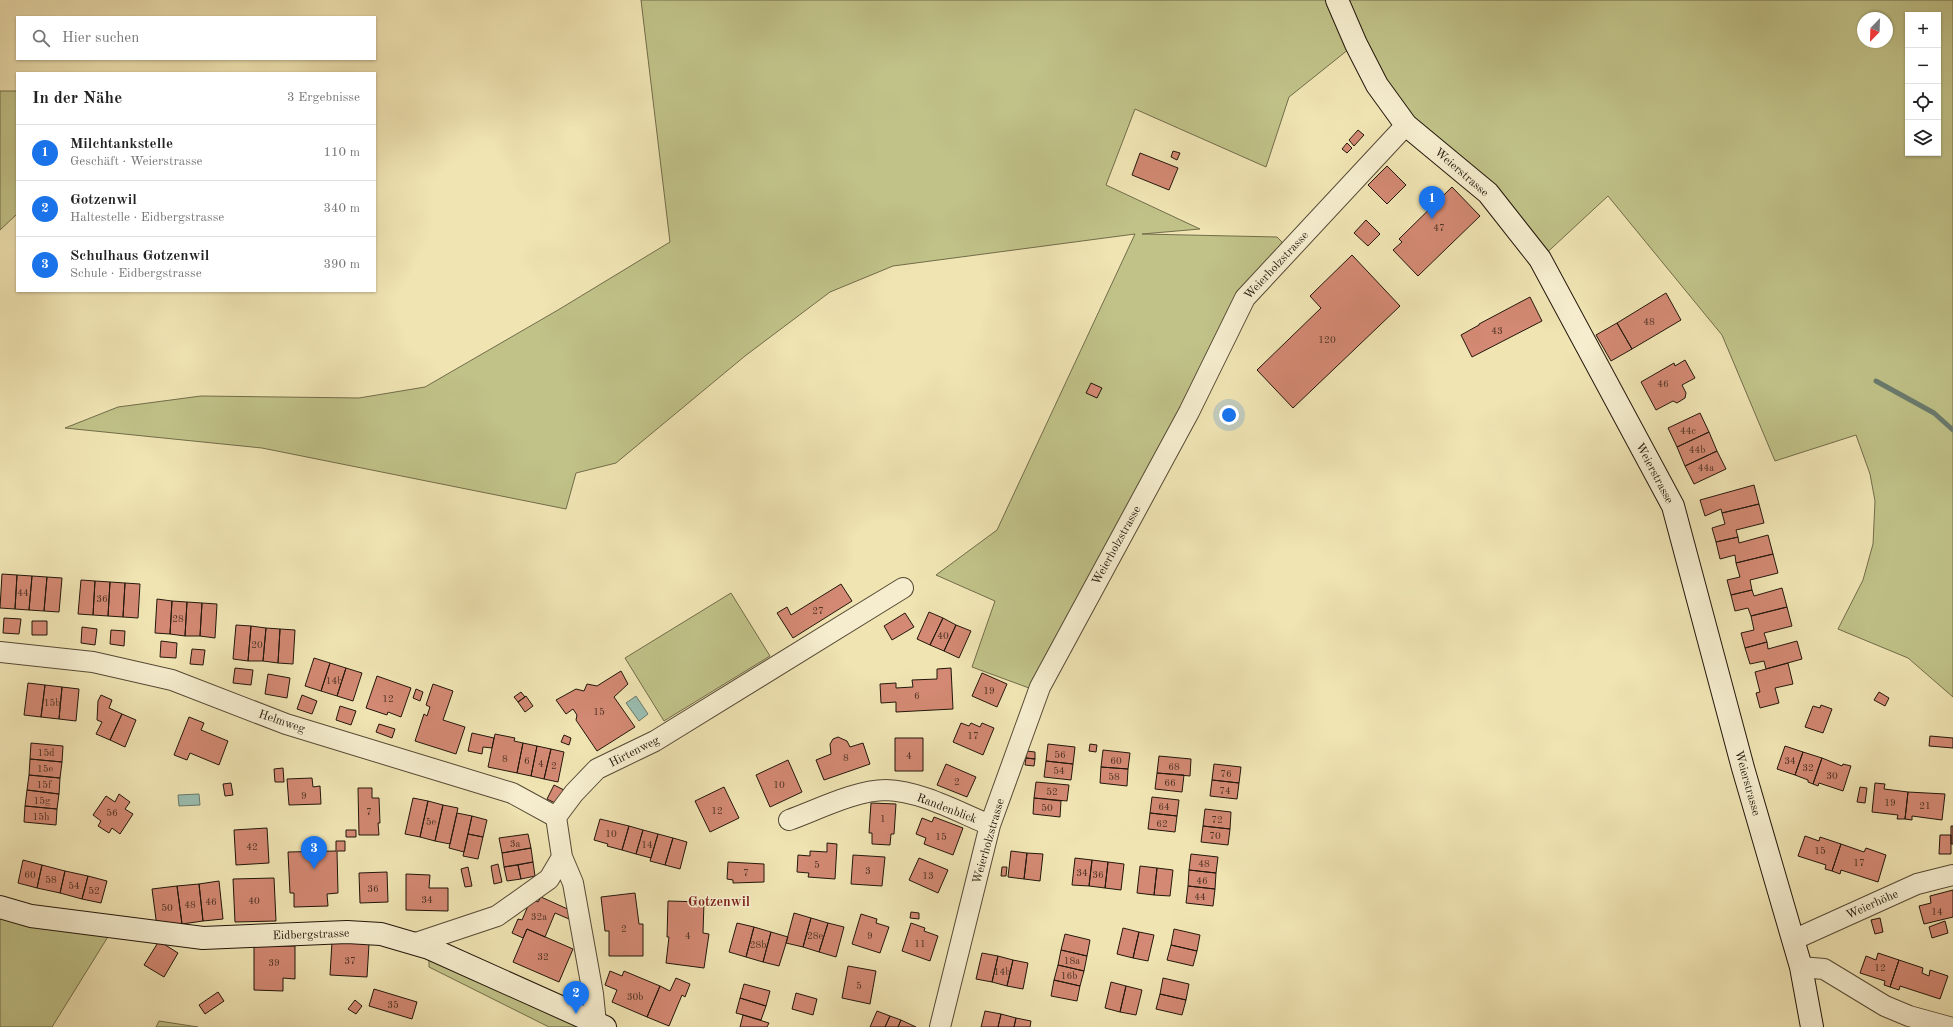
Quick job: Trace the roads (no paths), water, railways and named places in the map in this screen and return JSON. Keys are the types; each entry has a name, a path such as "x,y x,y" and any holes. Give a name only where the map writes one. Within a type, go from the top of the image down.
{"street":[{"name":"Weierstrasse","path":"1337,0 1356,44 1377,85 1406,125 1488,193 1540,259 1674,506 1743,768 1801,967 1812,1027"},
{"name":"Weierholzstrasse","path":"940,1027 990,825 1040,688 1189,412 1245,298 1406,125"},
{"name":"Hirtenweg","path":"556,817 574,793 597,769 655,741 904,588"},
{"name":"Helmweg","path":"0,652 93,662 172,680 286,724 512,793 556,817"},
{"name":"Randenblick","path":"789,820 850,796 885,790 919,796 990,825"},
{"path":"556,817 562,857 573,883 593,994 601,1025"},
{"path":"416,944 497,916 549,879 562,857"},
{"name":"Weierhöhe","path":"1793,940 1917,884 1953,875"},
{"name":"Eidbergstrasse","path":"0,907 31,916 203,938 347,932 381,934 416,944 601,1025"},
{"path":"1801,967 1824,969 1884,1006 1909,1016 1949,1027"}],"water":[{"path":"636,696 648,714 639,721 626,703"},
{"path":"199,794 200,805 179,806 178,795"}],"waterway":[{"path":"1876,381 1934,413 1953,430"}],"place":[{"name":"Milchtankstelle","path":"1432,219"},
{"name":"Schulhaus Gotzenwil","path":"314,869"},
{"name":"Gotzenwil","path":"576,1014"}],"district":[{"name":"Gotzenwil","path":"719,901"}]}
